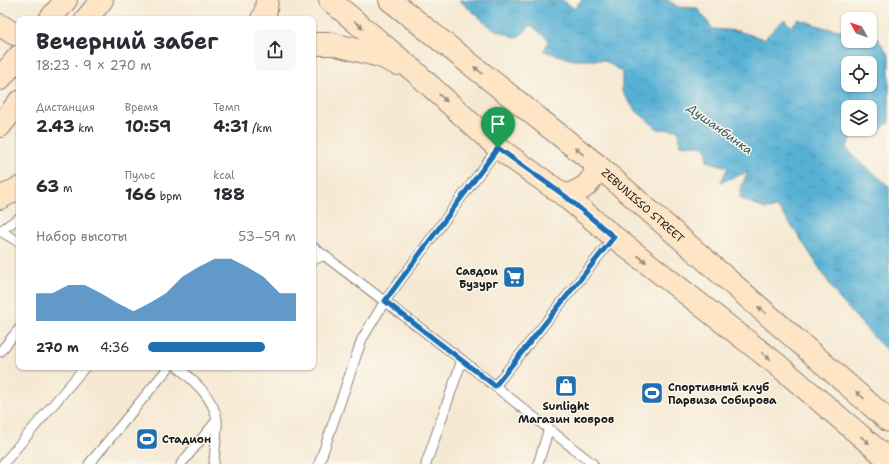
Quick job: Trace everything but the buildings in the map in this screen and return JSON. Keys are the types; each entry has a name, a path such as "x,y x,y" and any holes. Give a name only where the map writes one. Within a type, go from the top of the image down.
{"main road":[{"path":"53,16 66,0"},
{"path":"89,16 102,0"},
{"path":"263,16 266,10 267,0"},
{"path":"330,0 414,71 498,148 565,196 614,237 779,366 889,460"},
{"name":"ZEBUNISSO STREET","path":"390,0 597,165 889,421"},
{"path":"0,25 16,34"},
{"path":"316,44 333,44 380,56 414,71"},
{"path":"0,78 16,59"},
{"path":"0,126 16,106"},
{"path":"565,196 578,192 588,184 595,175 597,165"},
{"path":"0,198 16,190"}],"lane":[{"path":"319,464 362,339 385,301 498,148"},
{"path":"16,220 0,231 16,240"},
{"path":"495,386 614,237"},
{"path":"316,248 462,360 593,464"},
{"path":"316,259 325,255"},
{"path":"0,352 16,333"},
{"path":"426,464 462,360"},
{"path":"3,464 82,370"},
{"path":"89,464 167,370"},
{"path":"181,370 204,392 211,404 217,420 214,464"},
{"path":"181,464 217,420"},
{"path":"538,464 549,428"}],"water":[{"name":"Душанбинка","path":"459,0 562,0 575,9 581,0 668,0 678,7 697,8 713,29 738,31 764,39 784,19 791,27 798,19 826,28 841,30 841,48 877,48 877,38 889,55 889,124 886,124 877,134 877,100 841,100 841,136 864,136 851,138 846,148 861,163 889,186 889,352 879,343 838,297 798,235 778,208 765,209 740,198 741,187 748,172 721,182 728,167 707,161 707,149 697,145 680,145 679,130 658,129 635,110 622,92 622,72 604,60 573,60 544,51 549,40 531,25 517,38 492,28"}],"place":[{"name":"Савдои Бузург","path":"514,277"},
{"name":"Sunlight Магазин ковров","path":"566,386"},
{"name":"Спортивный клуб Парвиза Собирова","path":"652,393"},
{"name":"Стадион","path":"147,439"}],"route":[{"path":"498,148 565,196 614,237 495,386 385,301 498,148"}]}
